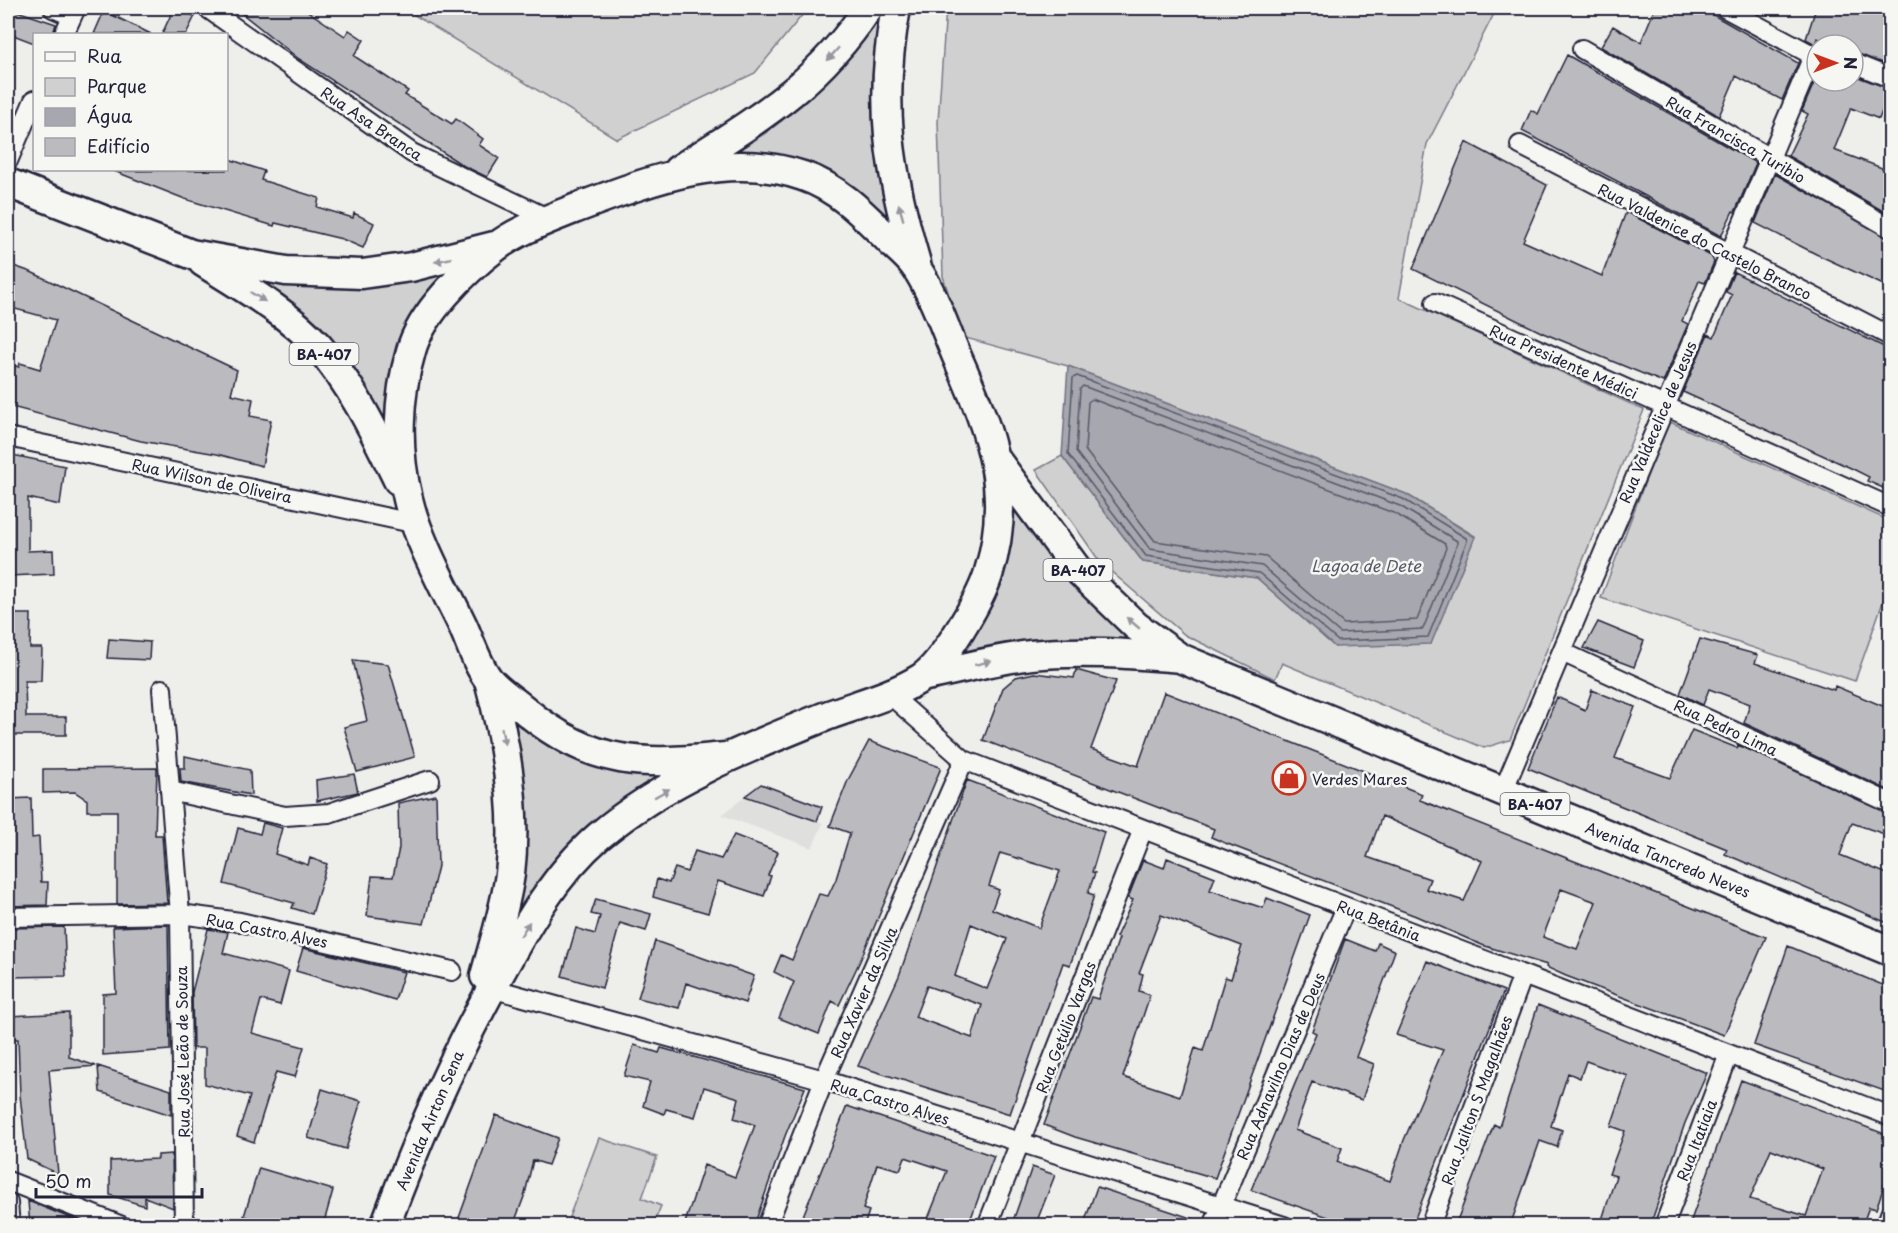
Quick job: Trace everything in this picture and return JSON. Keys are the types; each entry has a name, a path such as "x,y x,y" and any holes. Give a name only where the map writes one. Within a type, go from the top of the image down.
{"main road":[{"path":"475,1016 503,911 510,872 511,814 507,759 503,730 489,680 412,511 399,427 400,399 412,345 422,324 443,298 499,244 549,219 674,172 795,93 839,48 868,8"},
{"path":"475,1016 541,904 563,874 597,838 645,803 726,758 926,676 979,600 999,530 997,461 979,406 917,268 898,203 888,142 887,68 896,8"},
{"path":"674,172 760,166 800,175 825,186 858,208 917,268"},
{"name":"BA-407","path":"8,183 191,254 286,272 362,274 411,267 499,244"},
{"name":"BA-407","path":"191,254 272,306 318,346 352,390 412,511"},
{"name":"BA-407","path":"997,461 1077,569 1136,626 1180,658"},
{"name":"BA-407","path":"926,676 999,660 1062,653 1099,652 1180,658"},
{"name":"Avenida Tancredo Neves","path":"1180,658 1890,951"},
{"path":"489,680 550,729 570,741 606,755 663,764 726,758"},
{"name":"Avenida Airton Sena","path":"385,1226 440,1087 475,1016"}],"street":[{"path":"53,8 74,12 64,33"},
{"name":"Rua Asa Branca","path":"207,8 412,153 549,219"},
{"path":"1725,8 1805,51"},
{"name":"Rua Francisca Turibio","path":"1582,49 1890,228"},
{"path":"1865,68 1890,78"},
{"name":"Rua Valdecelice de Jesus","path":"1503,791 1728,252 1805,75"},
{"path":"8,161 33,102"},
{"name":"Rua Valdenice do Castelo Branco","path":"1520,145 1890,336"},
{"name":"Rua Presidente Médici","path":"1435,303 1890,507"},
{"name":"Rua Wilson de Oliveira","path":"8,437 412,511"},
{"name":"Rua Pedro Lima","path":"1562,652 1890,802"},
{"name":"Rua José Leão de Souza","path":"162,689 180,914 184,1226"},
{"name":"Rua Betânia","path":"887,692 964,760 1890,1116"},
{"name":"Rua Xavier da Silva","path":"767,1226 824,1080 964,760"},
{"path":"170,790 285,816 329,813 430,780"},
{"name":"Rua Getúlio Vargas","path":"987,1226 1143,829"},
{"name":"Rua Adnavilno Dias de Deus","path":"1213,1226 1346,907"},
{"name":"Rua Castro Alves","path":"8,917 180,914 240,921 452,971"},
{"name":"Rua Jailton S Magalhães","path":"1430,1226 1523,975"},
{"name":"Rua Castro Alves","path":"491,988 824,1080 1284,1226"},
{"name":"Rua Itatiaia","path":"1664,1226 1729,1054"},
{"path":"8,1181 122,1226"},
{"path":"8,1203 10,1226"},
{"path":"1886,1226 1890,1214"}],"shaded area":[{"path":"745,796 823,823 812,848 722,815"}],"green space":[{"path":"403,8 808,8 755,73 617,139"},
{"path":"884,8 874,62 872,115 878,169 891,222 730,156 777,125 815,91 850,52"},
{"path":"946,8 1497,8 1427,144 1399,298 1644,410 1510,740 1484,748 1282,663 1275,679 1185,635 1100,562 1036,470 1062,456 1143,562 1257,578 1335,647 1475,536 1406,494 1068,366 962,337 943,276 938,122"},
{"path":"453,272 388,427 243,275 424,278"},
{"path":"1668,421 1890,521 1890,582 1855,681 1601,598"},
{"path":"1009,498 1036,539 1067,577 1101,611 1140,642 957,656"},
{"path":"509,710 663,775 612,808 508,931"},
{"path":"599,1138 657,1157 642,1198 661,1206 653,1225 566,1225"}],"water":[{"name":"Lagoa de Dete","path":"1068,366 1406,494 1475,537 1431,644 1335,647 1257,578 1143,562 1062,456"}],"building":[{"path":"8,8 56,24 53,33 33,33 33,43 8,33"},
{"path":"174,8 195,16 186,33 162,33"},
{"path":"235,8 303,8 345,36 349,30 364,40 354,56 408,91 405,95 452,124 456,119 483,139 479,145 499,158 487,177 464,166 299,59"},
{"path":"1655,8 1701,8 1798,63 1782,100 1736,76 1719,116 1601,47 1613,26 1641,42"},
{"path":"1816,8 1890,8 1890,66 1865,57 1865,33 1808,33"},
{"path":"104,11 149,33 94,33"},
{"path":"1567,55 1756,163 1735,212 1733,211 1721,236 1522,131 1531,110 1538,114"},
{"path":"1865,80 1890,89 1879,119 1851,108 1834,150 1890,171 1890,215 1788,156 1808,114 1802,111 1810,93 1865,93"},
{"path":"1466,142 1547,185 1523,241 1602,276 1626,212 1711,256 1714,262 1705,283 1699,281 1682,321 1688,324 1663,382 1543,333 1413,269"},
{"path":"228,159 264,171 261,180 319,198 317,207 353,218 354,213 374,223 363,248 342,239 275,223 274,226 185,199 114,171 228,171"},
{"path":"1775,174 1890,239 1890,288 1755,223"},
{"path":"8,264 31,272 237,370 231,394 253,399 250,416 271,420 262,466 217,454 141,441 8,406 8,364 19,367 20,363 40,369 56,320 8,307"},
{"path":"1734,272 1890,350 1890,491 1867,481 1869,477 1853,469 1683,392 1708,334 1714,337 1732,295 1726,292"},
{"path":"8,454 65,466 60,505 28,498 28,551 53,550 54,574 8,576"},
{"path":"8,614 31,614 30,648 42,648 41,681 25,681 26,717 66,717 66,735 8,735"},
{"path":"1598,622 1644,641 1634,667 1584,648"},
{"path":"109,639 150,642 149,660 107,658"},
{"path":"1700,639 1758,655 1755,663 1834,690 1835,686 1890,709 1890,791 1744,723 1750,704 1709,689 1703,705 1680,694"},
{"path":"353,660 388,664 415,757 357,772 344,727 367,721"},
{"path":"1076,670 1116,681 1091,749 1138,766 1164,692 1422,794 1420,800 1766,937 1724,1035 1566,976 1546,967 1547,965 1482,945 1416,916 1225,843 1211,837 1214,829 983,740 1003,688 1016,677 1034,673 1074,678","holes":["1382,816 1482,861 1464,901 1426,889 1430,879 1367,857","1561,889 1596,902 1577,949 1543,937"]},
{"path":"1592,690 1635,707 1615,758 1670,778 1692,730 1737,748 1738,745 1890,814 1890,836 1852,823 1840,855 1890,875 1890,924 1725,854 1727,849 1528,768 1557,697 1585,710"},
{"path":"869,741 940,767 940,770 860,961 839,1005 832,1001 819,1034 779,1018 794,982 774,972 781,955 792,960 819,894 828,896 836,879 850,833 830,826 848,780"},
{"path":"185,756 250,770 251,795 181,782 180,768 185,768"},
{"path":"157,768 155,835 162,835 167,903 117,904 117,811 87,811 87,800 75,792 43,793 43,769"},
{"path":"354,774 358,792 317,801 316,780"},
{"path":"967,780 1104,832 1092,872 1095,873 1088,893 1094,895 1087,918 1070,965 1063,963 1010,1114 858,1066 899,976","holes":["1000,853 1060,871 1039,928 992,909 999,890 989,886","971,924 1007,939 987,989 955,976","927,986 982,1005 972,1038 915,1017"]},
{"path":"761,784 822,807 817,821 745,796"},
{"path":"436,795 438,866 424,924 367,916 372,876 393,877 399,848 398,803"},
{"path":"31,798 32,838 39,837 41,882 48,882 47,905 8,906 8,799"},
{"path":"263,823 282,828 275,854 308,865 310,858 327,864 312,914 292,908 294,903 224,884 238,828 260,834"},
{"path":"734,835 778,852 768,875 771,876 764,896 718,881 708,913 653,897 657,879 669,883 675,868 687,872 695,851 721,859"},
{"path":"1167,858 1215,877 1210,890 1263,908 1267,898 1310,915 1215,1178 1075,1137 1044,1125 1091,997 1098,999 1119,938 1116,937 1133,900 1128,898 1143,860 1164,868","holes":["1161,915 1242,946 1231,979 1225,977 1203,1051 1195,1048 1180,1096 1123,1077 1150,995 1139,991 1143,974 1139,973"]},
{"path":"596,899 651,914 646,931 620,923 602,988 562,976 576,928 595,934 600,916 591,914"},
{"path":"168,925 170,1050 103,1055 103,994 116,993 113,927"},
{"path":"64,927 66,976 8,977 8,928"},
{"path":"208,929 228,932 223,953 289,971 280,1005 261,1000 252,1033 304,1047 295,1077 276,1072 254,1142 237,1136 250,1096 205,1084 205,1048 193,1048 192,992"},
{"path":"1345,939 1375,951 1378,943 1395,951 1356,1057 1374,1064 1362,1100 1312,1082 1295,1130 1342,1148 1337,1162 1390,1181 1404,1140 1443,1050 1396,1035 1427,961 1504,991 1412,1226 1354,1226 1251,1190 1316,1033 1312,1031"},
{"path":"655,941 754,976 745,1003 686,983 679,1008 638,998"},
{"path":"1788,946 1890,988 1890,1093 1754,1045"},
{"path":"303,948 404,972 395,1000 296,971"},
{"path":"1538,1005 1707,1073 1685,1123 1650,1226 1600,1226 1616,1176 1609,1174 1625,1131 1611,1126 1628,1076 1586,1061 1580,1078 1568,1073 1551,1126 1562,1130 1557,1147 1540,1141 1510,1226 1455,1226 1494,1124 1499,1127"},
{"path":"69,1013 69,1057 96,1066 49,1070 58,1174 27,1159 20,1095 18,1039 9,1039 9,1016"},
{"path":"634,1045 659,1053 661,1048 805,1088 785,1136 754,1226 684,1226 704,1165 735,1177 755,1125 734,1118 739,1098 704,1087 695,1117 666,1109 664,1114 643,1106 650,1082 624,1076"},
{"path":"98,1066 171,1090 171,1115 100,1092"},
{"path":"1741,1080 1890,1136 1890,1168 1876,1209 1869,1207 1862,1226 1689,1226","holes":["1771,1149 1823,1169 1806,1216 1750,1199"]},
{"path":"322,1089 361,1101 346,1149 308,1138"},
{"path":"847,1106 994,1156 968,1226 925,1226 947,1171 905,1157 900,1170 877,1164 863,1209 869,1211 864,1226 799,1226"},
{"path":"496,1115 558,1138 548,1165 533,1160 525,1194 513,1226 456,1226"},
{"path":"172,1154 173,1208 145,1197 145,1206 110,1195 110,1161 158,1159 158,1155"},
{"path":"1032,1167 1055,1175 1035,1226 1014,1218"},
{"path":"259,1168 333,1190 323,1226 275,1226 244,1216"},
{"path":"1097,1187 1200,1221 1199,1226 1083,1226"},
{"path":"28,1201 90,1226 30,1226"}],"place":[{"name":"Verdes Mares","path":"1289,778"}]}
